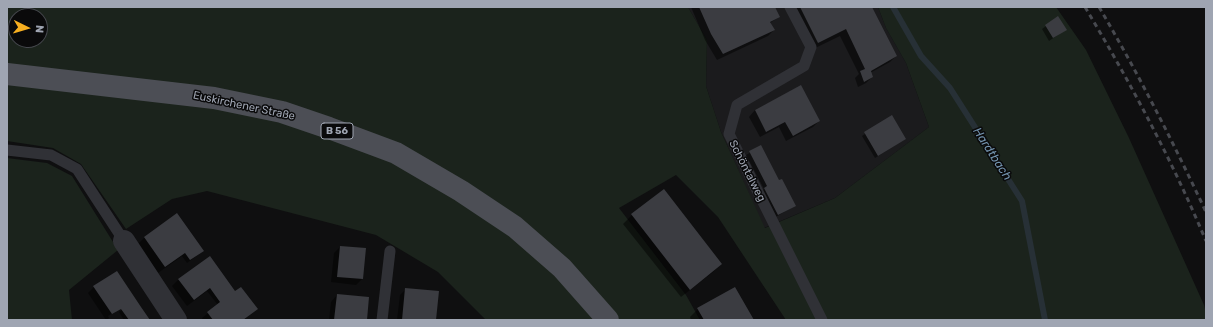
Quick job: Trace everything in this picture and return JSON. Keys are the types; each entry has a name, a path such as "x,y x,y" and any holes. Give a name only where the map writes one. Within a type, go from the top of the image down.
{"main road":[{"name":"Euskirchener Straße","path":"7,74 214,98 282,112 396,153 461,191 515,227 562,268 608,320"}],"street":[{"path":"124,241 176,320"}],"lane":[{"name":"Schöntalweg","path":"790,7 811,47 804,66 737,105 729,134 822,320"},
{"path":"7,150 51,154 77,169 124,241"},
{"path":"382,320 390,251"}],"shaded area":[{"path":"7,7 688,7 707,40 706,86 721,132 765,228 835,198 929,127 906,63 886,28 878,7 1056,7 1086,50 1129,138 1204,305 1206,320 786,320 718,217 676,175 619,208 686,295 700,320 486,320 438,272 376,235 207,191 172,199 126,229 81,164 53,148 7,141"},
{"path":"688,7 878,7 886,28 906,63 929,127 835,198 764,228 721,132 706,86 707,40"},
{"path":"7,158 47,163 72,176 118,250 69,290 72,320 7,320"}],"building":[{"path":"699,7 775,7 780,17 770,22 775,30 723,54 711,34"},
{"path":"800,7 872,7 897,56 871,71 873,77 864,82 860,71 865,69 846,29 818,43"},
{"path":"1058,16 1067,30 1053,38 1045,25"},
{"path":"801,85 820,121 793,136 785,122 766,132 755,110"},
{"path":"892,115 906,139 878,156 864,132"},
{"path":"761,145 779,180 782,179 796,206 778,215 764,188 767,186 749,151"},
{"path":"664,189 722,264 690,290 631,214"},
{"path":"177,213 204,251 190,260 185,253 165,267 144,237"},
{"path":"340,246 366,248 363,279 337,277"},
{"path":"210,256 235,291 241,287 258,309 243,320 213,320 207,312 220,302 210,288 194,300 178,279"},
{"path":"117,271 150,320 129,320 121,309 112,314 93,286"},
{"path":"735,287 754,320 704,320 697,308"},
{"path":"405,288 439,291 436,320 402,320"},
{"path":"337,294 369,297 367,320 334,320"}],"waterway":[{"name":"Hardtbach","path":"893,7 921,56 950,88 1022,201 1045,320"}],"railway":[{"path":"1085,7 1165,151 1206,241"},
{"path":"1099,7 1155,108 1206,212"}]}
